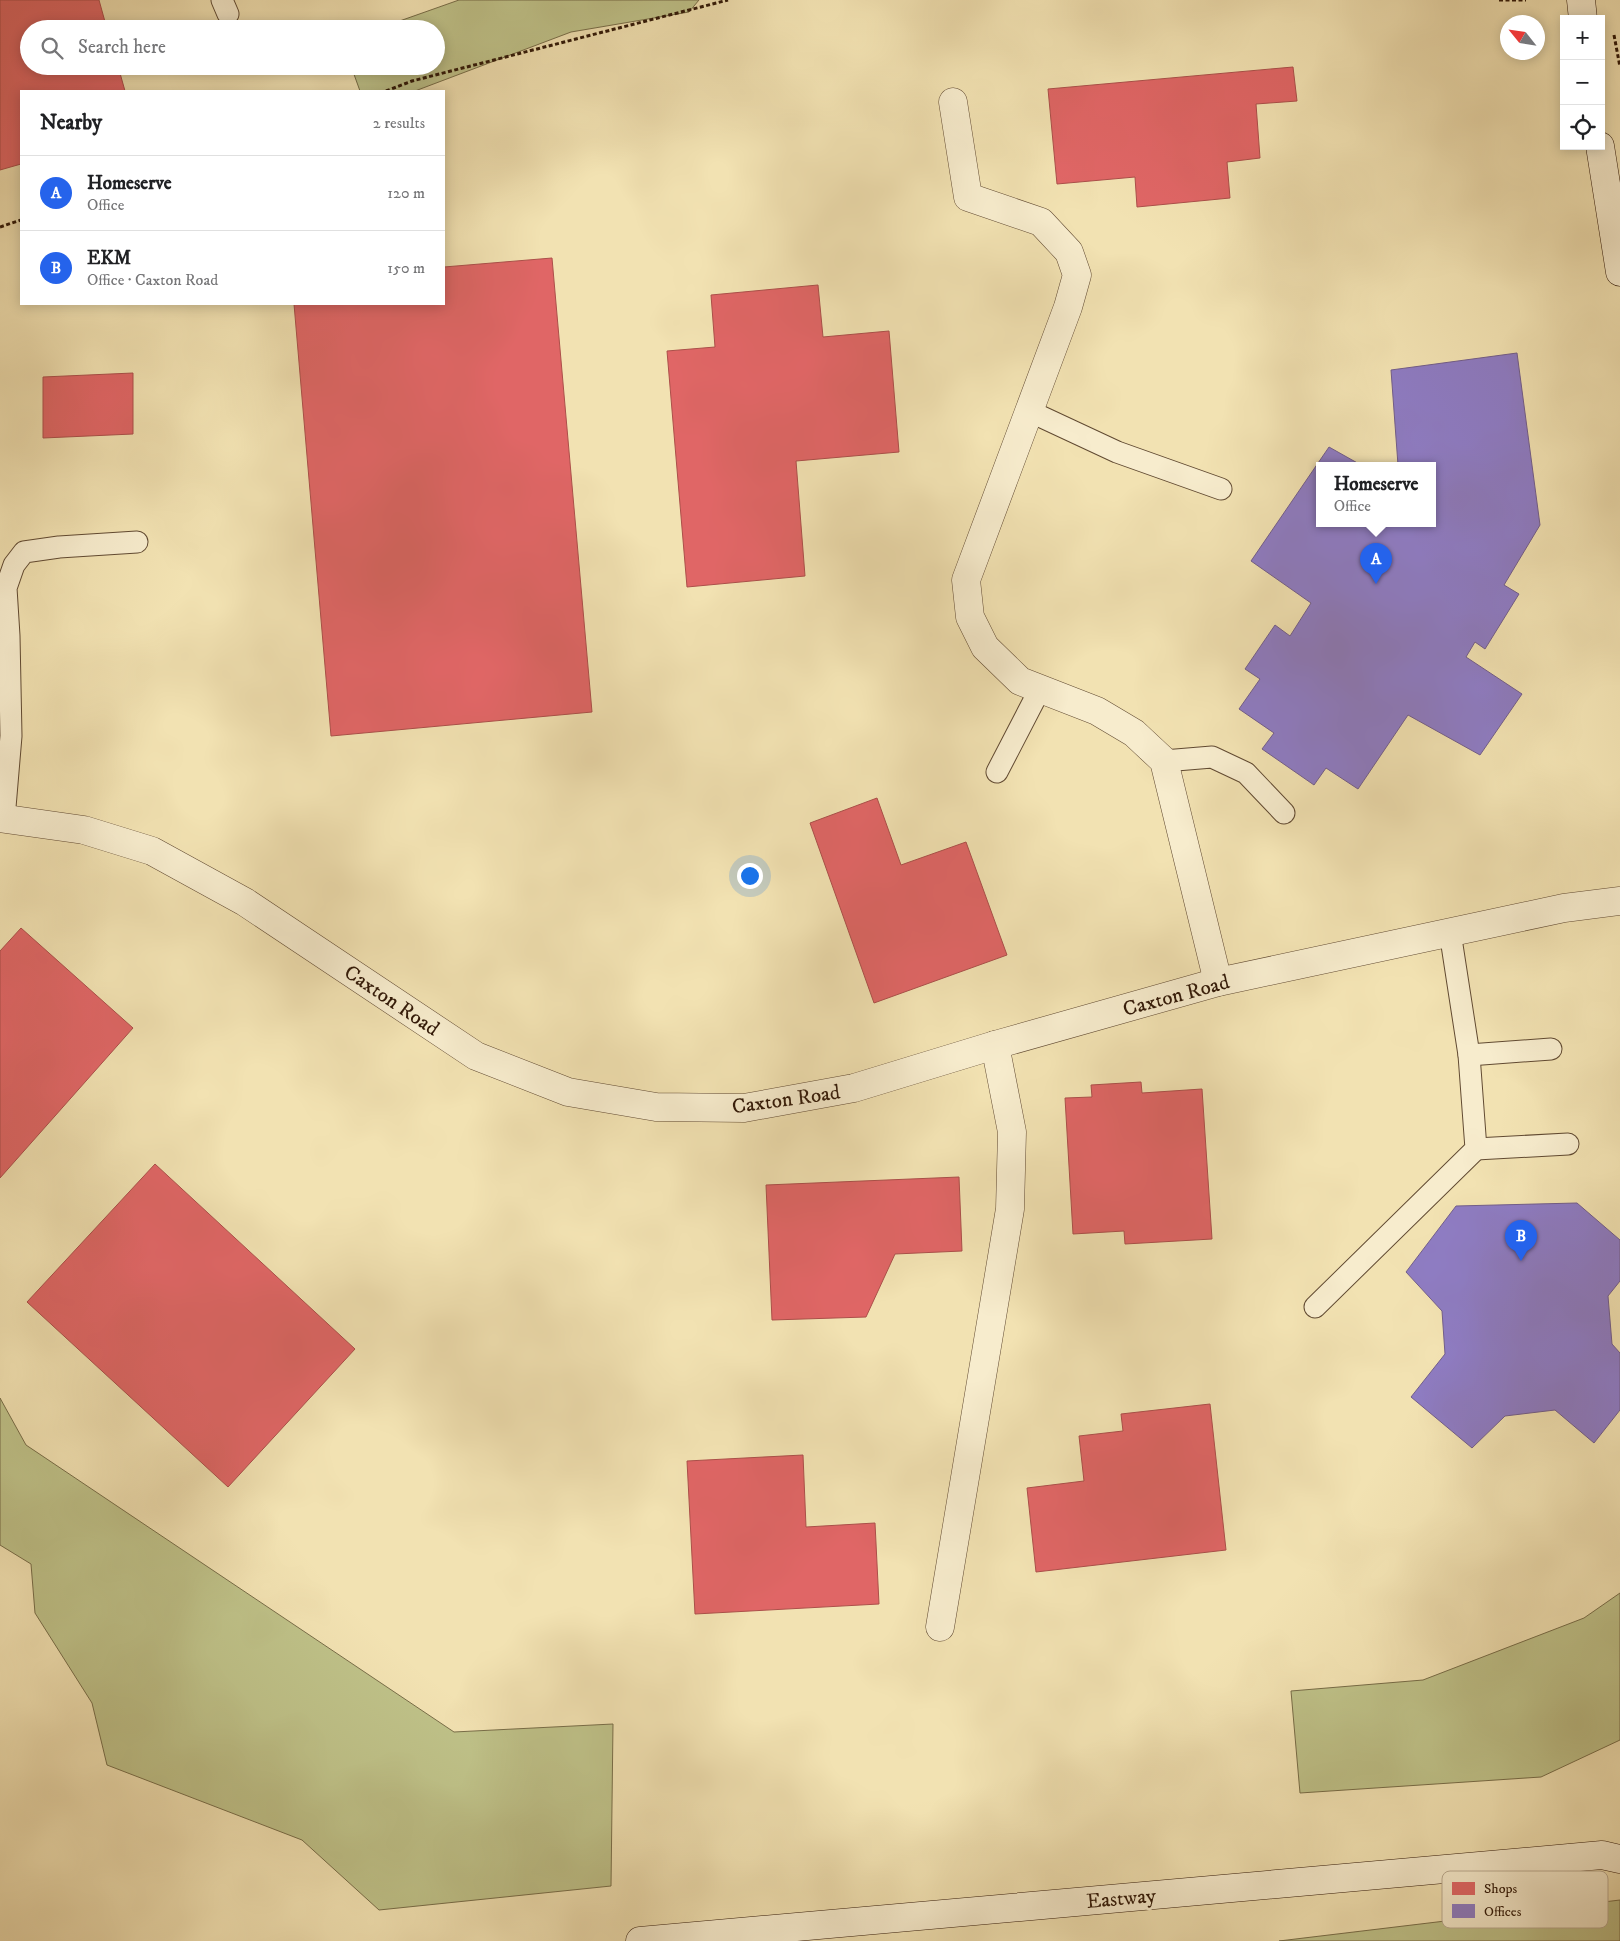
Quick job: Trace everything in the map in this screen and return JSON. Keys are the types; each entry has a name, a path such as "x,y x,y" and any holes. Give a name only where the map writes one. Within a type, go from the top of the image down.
{"street":[{"path":"1581,0 1583,15"},
{"path":"953,102 968,197 1040,222 1068,252 1077,275 1068,307 966,580 970,617 985,647 1020,681 1104,715 1134,733 1164,761 1218,982"},
{"path":"1601,150 1613,191 1620,272"},
{"name":"Caxton Road","path":"2,819 84,830 152,851 245,902 476,1056 568,1092 656,1107 744,1108 854,1088 995,1045 1218,982 1564,908 1620,901"},
{"path":"940,1627 1010,1209 1012,1132 995,1045"},
{"name":"Eastway","path":"640,1941 1614,1853"}],"lane":[{"path":"1029,412 1117,452 1221,489"},
{"path":"2,819 11,736 9,636 3,588 14,565 24,552 59,547 137,542"},
{"path":"997,772 1040,689"},
{"path":"1164,761 1212,757 1246,773 1284,813"},
{"path":"1450,932 1469,1055 1476,1149"},
{"path":"1469,1055 1551,1048"},
{"path":"1315,1307 1476,1149 1568,1144"}],"path":[{"path":"445,73 728,0"},
{"path":"1499,0 1526,0"},
{"path":"389,90 435,75"},
{"path":"0,227 20,220"}],"green space":[{"path":"459,0 699,0 689,12 571,32 418,90 360,90 354,75 445,75 445,20 402,20"},
{"path":"0,1398 26,1445 454,1732 613,1724 611,1886 379,1910 302,1840 107,1765 92,1703 35,1613 31,1564 0,1545"},
{"path":"1620,1593 1620,1740 1541,1777 1300,1793 1291,1691 1423,1680 1584,1618"},
{"path":"1620,1900 1620,1941 1279,1941 1442,1921 1442,1928 1608,1928 1608,1901"}],"building: Shops":[{"path":"0,0 99,0 105,20 20,20 20,75 121,75 125,90 20,90 20,164 0,170"},
{"path":"1293,67 1297,101 1256,104 1260,158 1227,162 1230,198 1137,207 1135,177 1057,184 1048,89"},
{"path":"552,258 592,712 331,736 294,305 445,305 445,267"},
{"path":"818,285 823,337 889,331 899,452 796,461 805,576 687,587 667,351 715,347 711,295"},
{"path":"133,373 133,434 43,438 43,377"},
{"path":"877,798 901,865 966,842 1007,955 874,1003 810,823"},
{"path":"21,928 133,1028 0,1178 0,951"},
{"path":"1141,1082 1142,1093 1202,1089 1212,1239 1125,1244 1124,1231 1073,1234 1065,1098 1092,1097 1091,1085"},
{"path":"155,1164 355,1349 228,1487 27,1302"},
{"path":"959,1177 962,1251 895,1254 866,1317 772,1320 766,1185"},
{"path":"1210,1404 1226,1550 1036,1572 1027,1488 1084,1481 1079,1436 1123,1431 1121,1414"},
{"path":"803,1455 806,1527 875,1523 879,1604 695,1614 687,1461"}],"building: Offices":[{"path":"1517,353 1540,525 1504,585 1519,594 1485,649 1475,642 1466,657 1522,694 1480,755 1408,715 1358,789 1326,768 1314,785 1262,749 1274,733 1239,709 1260,679 1245,669 1275,625 1290,636 1311,603 1251,561 1316,466 1316,527 1436,527 1436,462 1398,462 1391,370"},
{"path":"1329,447 1356,462 1319,462"},
{"path":"1577,1203 1620,1240 1620,1281 1608,1296 1612,1344 1620,1353 1620,1410 1594,1443 1555,1410 1505,1416 1472,1448 1411,1397 1445,1354 1442,1311 1406,1272 1456,1206"}],"place":[{"name":"Homeserve","path":"1376,584"},
{"name":"EKM","path":"1521,1261"}]}
